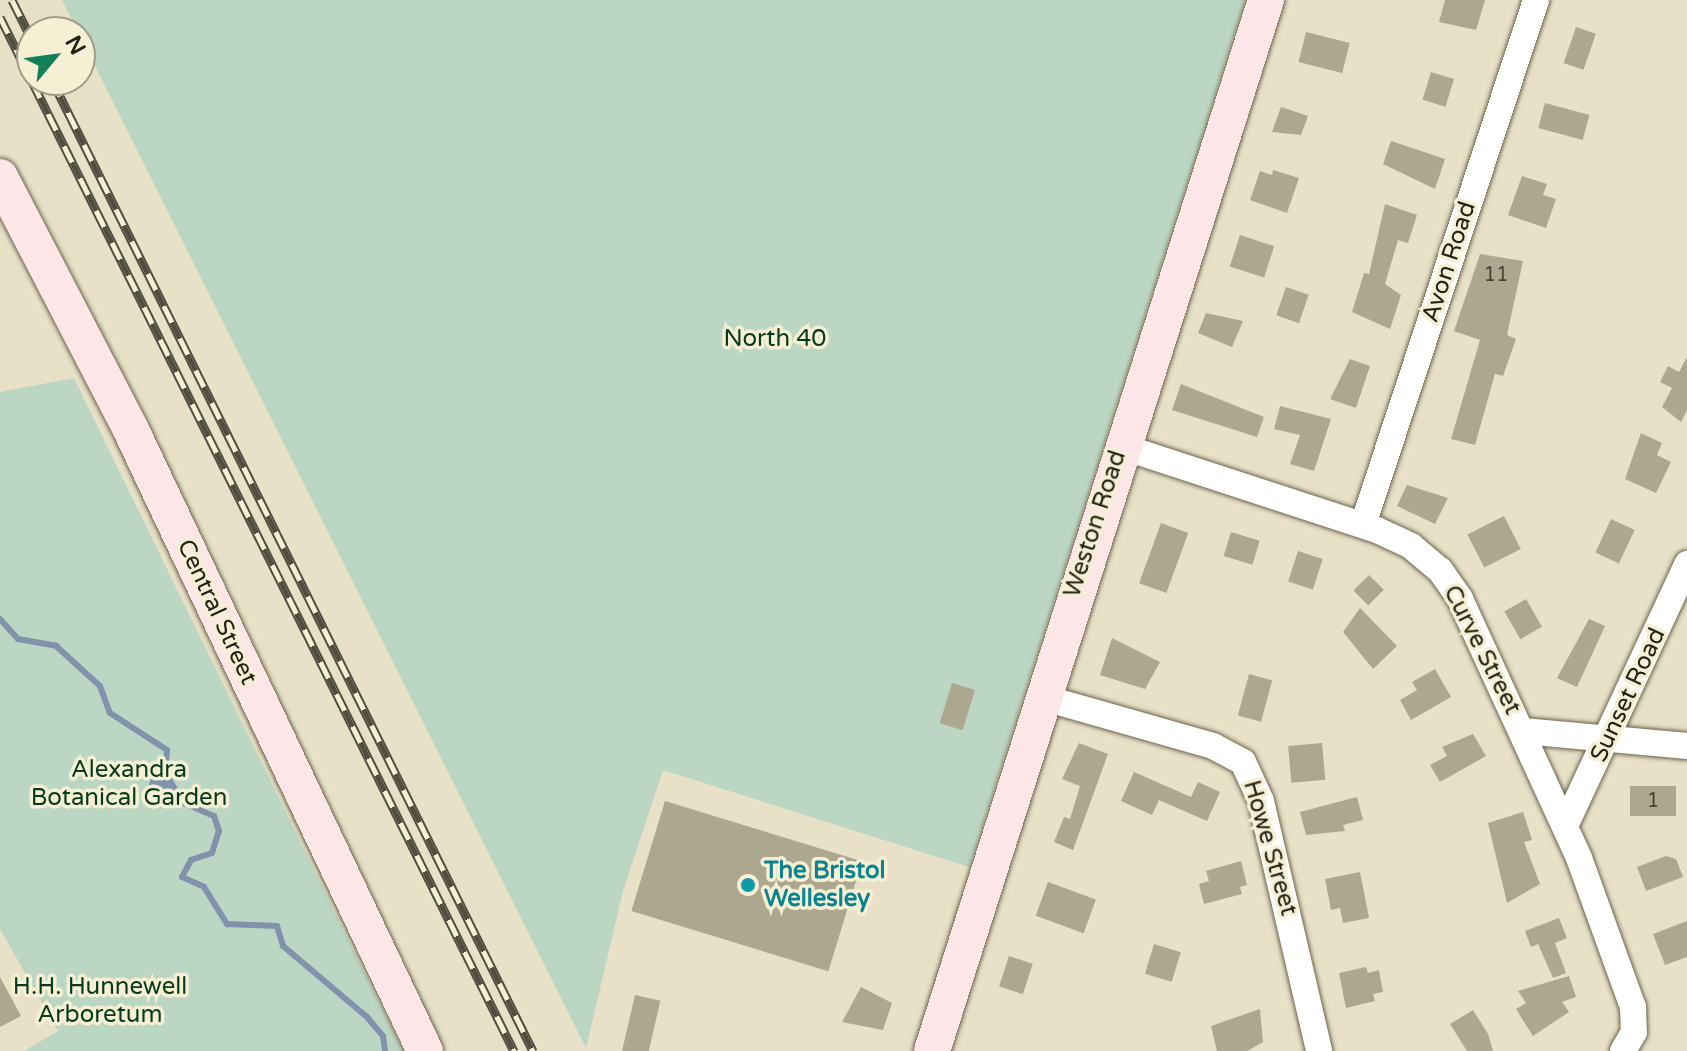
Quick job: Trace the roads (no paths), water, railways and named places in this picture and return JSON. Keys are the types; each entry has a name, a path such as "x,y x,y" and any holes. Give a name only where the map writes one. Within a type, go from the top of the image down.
{"main road":[{"name":"Weston Road","path":"932,1051 1120,446 1266,0"},
{"name":"Central Street","path":"0,177 125,417 425,1051"}],"street":[{"name":"Avon Road","path":"1363,525 1536,0"},
{"name":"Curve Street","path":"1120,446 1363,525 1411,546 1447,579 1566,824 1633,1007 1634,1032 1623,1051"},
{"name":"Sunset Road","path":"1566,824 1611,738 1687,564"},
{"name":"Howe Street","path":"1041,697 1213,746 1243,762 1261,801 1319,1051"},
{"path":"1523,731 1687,746"}],"water":[{"path":"167,770 185,800 181,805 144,797 152,776"}],"waterway":[{"path":"0,619 18,639 56,646 100,686 110,713 167,750 165,778"},
{"path":"177,800 214,816 219,831 212,853 191,860 182,877 204,887 227,924 277,926 283,946 367,1017 383,1036 385,1051"}],"railway":[{"path":"12,0 20,16"},
{"path":"0,17 514,1051"},
{"path":"60,96 533,1051"}],"place":[{"name":"The Bristol Wellesley","path":"748,885"}],"park label":[{"name":"North 40","path":"775,339"},
{"name":"Alexandra Botanical Garden","path":"129,784"},
{"name":"H.H. Hunnewell Arboretum","path":"100,1001"}]}
